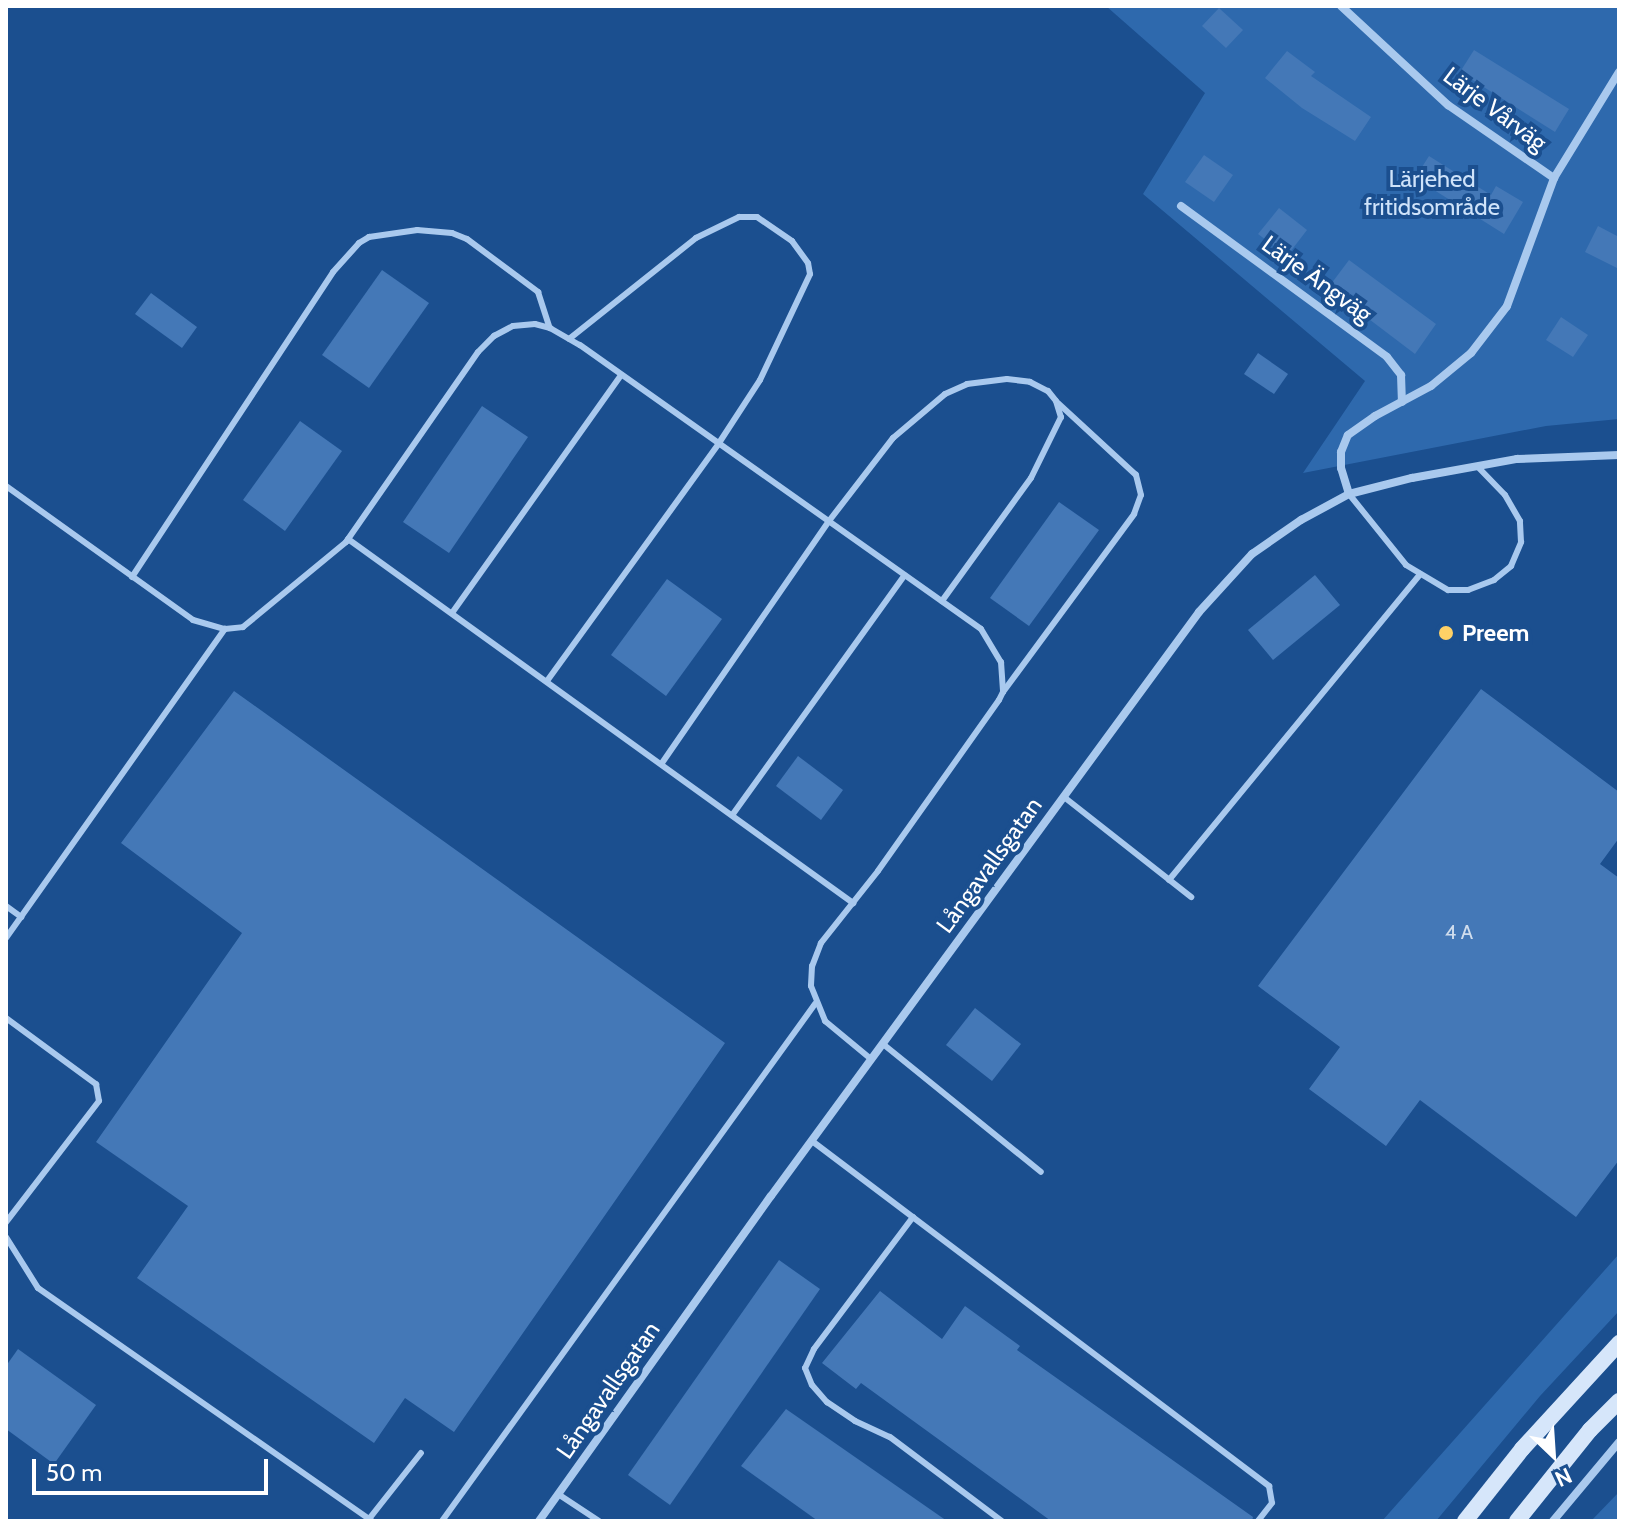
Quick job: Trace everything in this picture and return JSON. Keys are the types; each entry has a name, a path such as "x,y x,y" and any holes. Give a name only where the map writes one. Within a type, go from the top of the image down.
{"main road":[{"path":"1465,1521 1522,1449 1619,1343"},
{"path":"1517,1521 1619,1401"}],"street":[{"name":"Lärje Vårväg","path":"1341,6 1448,105 1554,178"},
{"path":"1349,494 1341,468 1341,452 1348,435 1375,416 1431,386 1471,353 1507,306 1554,178 1619,72"},
{"name":"Lärje Ängväg","path":"1181,206 1387,357 1401,375 1402,402"},
{"name":"Långavallsgatan","path":"539,1521 871,1059 1199,612 1252,554 1301,520 1349,494 1517,459 1619,455"},
{"path":"1553,1521 1619,1442"}],"lane":[{"path":"547,681 719,443 760,380 810,274 804,253 757,217 729,221 696,238 569,339"},
{"path":"132,577 333,272 359,243 379,235 417,230 452,233 467,239 538,292 550,328"},
{"path":"6,486 193,620 225,629 243,627 348,539 486,342 502,331 523,323 550,328 719,443 981,629 1001,662 1003,692"},
{"path":"452,613 621,375"},
{"path":"662,763 829,521 893,438 945,394 967,384 1007,379 1030,382 1048,391 1136,475 1141,495 1134,514 1003,692 981,728 821,943 812,966 815,1004 825,1021 871,1059"},
{"path":"942,601 1031,478 1061,417 1056,401"},
{"path":"1349,494 1391,551 1420,574 1448,590 1468,590 1494,580 1511,566 1521,542 1520,521 1505,495 1477,466"},
{"path":"348,539 853,903"},
{"path":"1169,880 1420,574"},
{"path":"733,814 905,575"},
{"path":"6,938 225,629"},
{"path":"1064,797 1191,897"},
{"path":"6,906 21,917"},
{"path":"442,1521 815,1004"},
{"path":"6,1018 96,1084 99,1101 6,1222"},
{"path":"883,1044 1041,1172"},
{"path":"812,1141 1269,1486 1272,1503 1258,1521"},
{"path":"913,1217 814,1349 805,1368 812,1385 827,1402 855,1421 890,1437 1002,1521"},
{"path":"6,1237 38,1288 371,1520 421,1453"},
{"path":"558,1494 599,1521"}],"green space":[{"name":"Lärjehed fritidsområde","path":"1106,6 1619,6 1619,419 1546,426 1303,473 1365,381 1143,194 1205,93"},
{"path":"1619,1254 1619,1311 1540,1396 1436,1521 1382,1521"},
{"path":"1619,1492 1619,1521 1591,1521"}],"building":[{"path":"1219,8 1243,30 1226,48 1202,26"},
{"path":"1474,50 1569,109 1555,132 1460,72"},
{"path":"1287,51 1315,72 1311,76 1371,117 1355,141 1302,108 1265,78"},
{"path":"1204,155 1233,175 1214,202 1185,182"},
{"path":"1429,156 1491,195 1496,186 1523,202 1504,234 1415,178"},
{"path":"1279,208 1307,230 1287,256 1258,234"},
{"path":"1598,226 1619,237 1619,269 1585,252"},
{"path":"1349,260 1436,324 1415,354 1328,288"},
{"path":"382,270 429,303 369,388 322,355"},
{"path":"151,293 197,327 182,348 135,314"},
{"path":"1561,317 1588,335 1573,357 1546,340"},
{"path":"1258,353 1288,374 1274,394 1244,374"},
{"path":"482,406 528,437 449,553 403,522"},
{"path":"300,421 342,451 285,531 243,500"},
{"path":"1059,502 1099,530 1029,626 990,598"},
{"path":"1315,575 1340,605 1273,660 1248,630"},
{"path":"667,579 722,619 666,696 611,655"},
{"path":"1481,689 1619,792 1619,838 1600,864 1619,878 1619,1160 1576,1217 1420,1100 1386,1146 1309,1089 1340,1047 1258,986"},
{"path":"234,691 725,1043 454,1432 405,1398 374,1443 137,1278 188,1206 96,1142 242,933 121,843"},
{"path":"798,756 843,790 821,820 776,786"},
{"path":"975,1008 1021,1044 992,1081 946,1045"},
{"path":"779,1260 820,1289 670,1505 628,1475"},
{"path":"880,1291 942,1339 965,1306 1020,1346 1017,1350 1253,1517 1252,1521 1051,1521 861,1383 856,1389 822,1363"},
{"path":"18,1349 96,1405 54,1464 6,1429 6,1366"},
{"path":"786,1409 947,1521 818,1521 741,1466"}],"place":[{"name":"Preem","path":"1446,633"}]}
